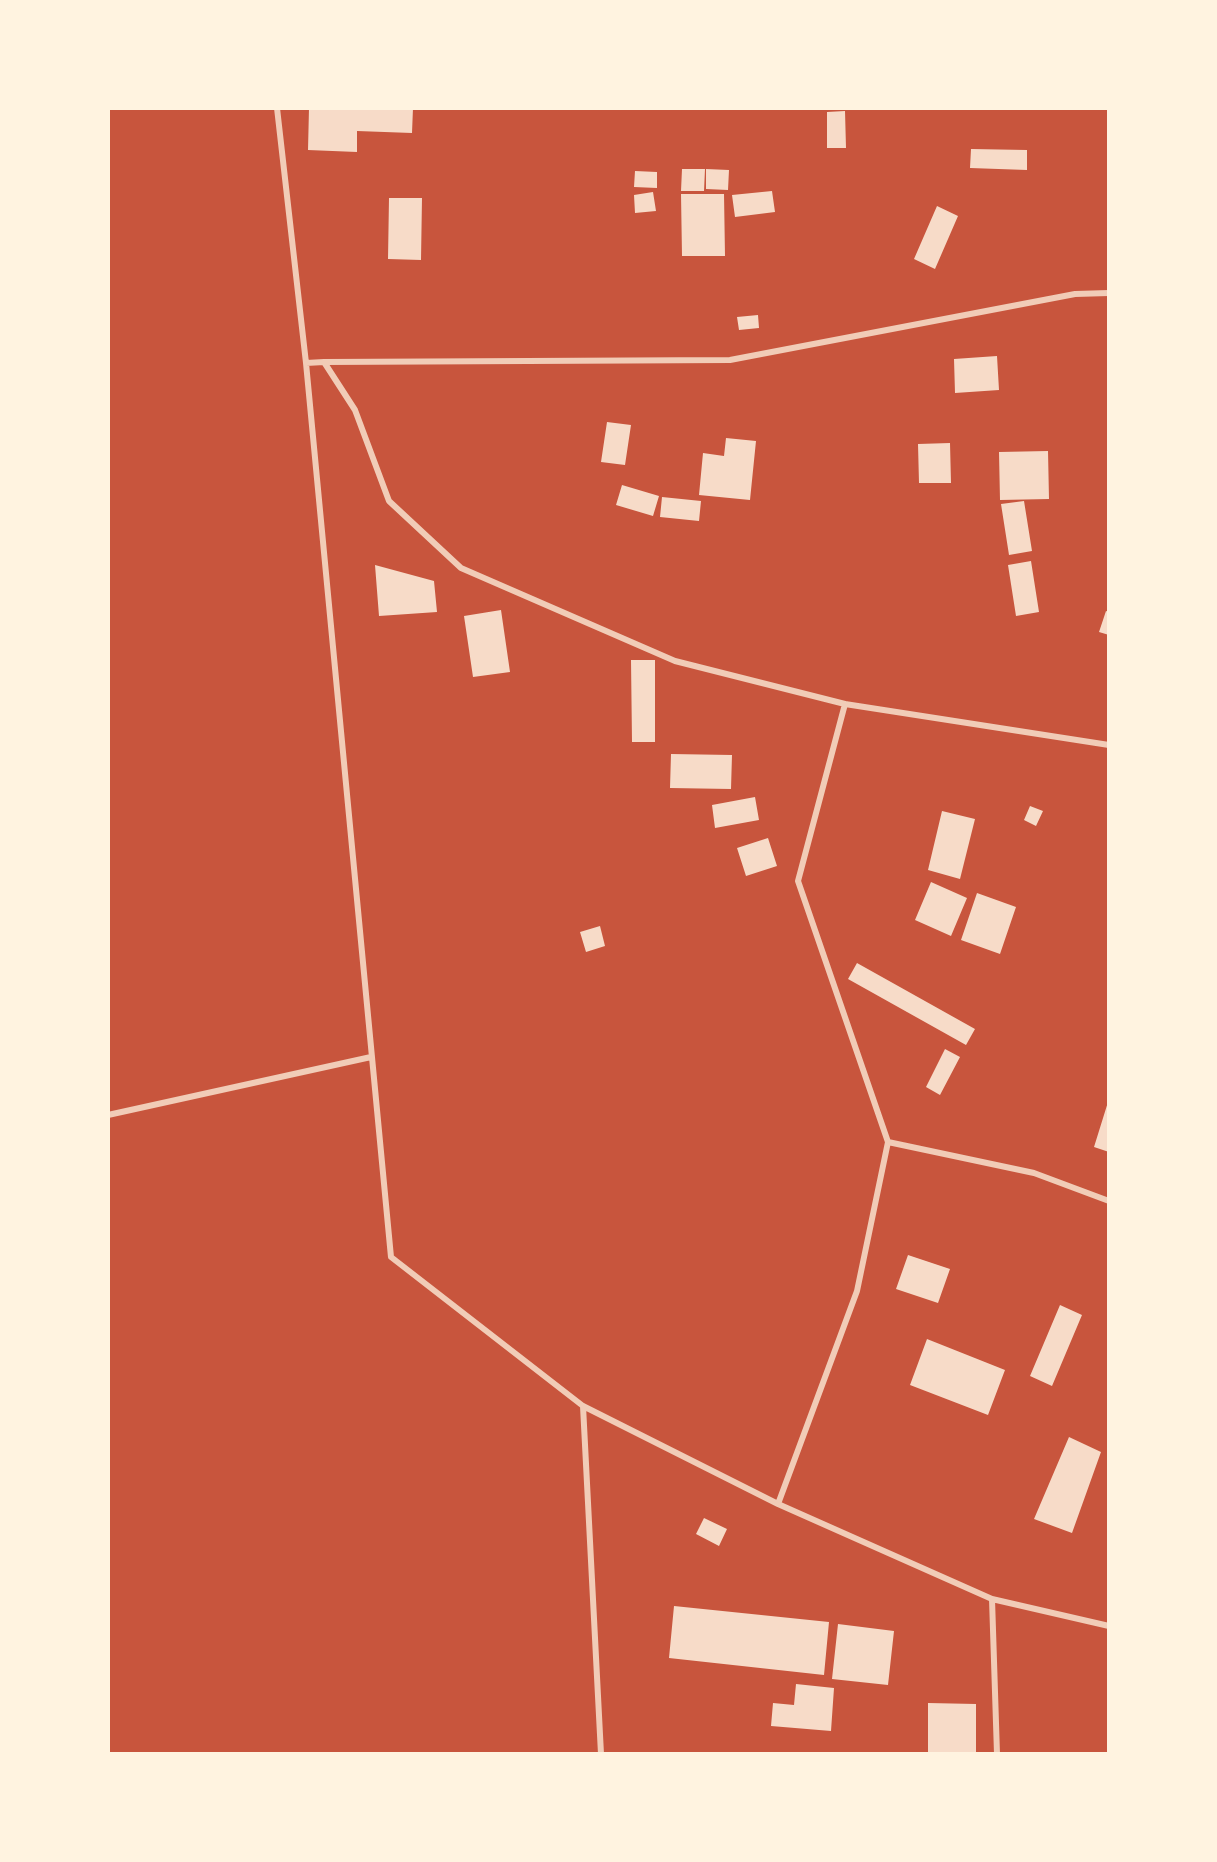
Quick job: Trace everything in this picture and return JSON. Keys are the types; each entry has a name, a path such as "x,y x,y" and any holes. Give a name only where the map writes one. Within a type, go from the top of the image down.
{"street":[{"path":"277,108 306,363 391,1257 583,1406 778,1504 992,1599 1109,1626"},
{"path":"306,363 730,360 1075,294 1109,293"},
{"path":"324,362 355,410 389,501 461,568 675,661 845,704 1109,745"},
{"path":"778,1504 857,1291 888,1142 798,881 845,704"},
{"path":"108,1115 371,1057"},
{"path":"888,1142 1034,1173 1109,1201"},
{"path":"583,1406 601,1754"},
{"path":"992,1599 996,1754"}],"building":[{"path":"309,108 413,108 412,133 357,131 357,152 308,150"},
{"path":"845,111 846,148 827,148 827,112"},
{"path":"971,149 1027,150 1027,170 970,168"},
{"path":"682,169 705,169 704,191 681,191"},
{"path":"706,169 729,170 728,190 706,189"},
{"path":"635,171 657,172 657,188 634,187"},
{"path":"772,191 775,212 735,217 732,195"},
{"path":"653,192 656,211 635,213 634,195"},
{"path":"681,194 724,194 725,256 682,256"},
{"path":"389,198 422,198 421,260 388,259"},
{"path":"937,206 958,216 935,269 914,259"},
{"path":"758,315 759,328 739,330 737,317"},
{"path":"997,356 999,390 955,393 954,359"},
{"path":"607,422 631,425 625,465 601,462"},
{"path":"726,438 756,441 750,500 699,495 703,453 724,456"},
{"path":"950,443 951,483 919,483 918,444"},
{"path":"1048,451 1049,499 1000,500 999,452"},
{"path":"622,485 659,496 653,516 616,505"},
{"path":"662,497 701,501 699,521 660,517"},
{"path":"1024,501 1032,551 1009,555 1001,504"},
{"path":"1031,561 1039,612 1016,616 1008,565"},
{"path":"375,565 434,581 437,612 379,616"},
{"path":"501,610 510,672 473,677 464,616"},
{"path":"1106,611 1109,612 1109,635 1099,632"},
{"path":"631,660 655,660 655,742 632,742"},
{"path":"671,754 732,755 731,789 670,788"},
{"path":"755,797 759,820 715,828 712,805"},
{"path":"1030,806 1043,811 1036,826 1024,820"},
{"path":"942,811 975,819 960,879 928,870"},
{"path":"768,838 777,866 746,876 737,848"},
{"path":"931,882 967,898 951,936 915,920"},
{"path":"977,893 1016,907 1000,954 961,940"},
{"path":"600,926 605,946 586,952 580,932"},
{"path":"857,963 975,1029 966,1045 848,979"},
{"path":"945,1049 960,1057 940,1095 926,1087"},
{"path":"1109,1102 1109,1152 1094,1147"},
{"path":"908,1255 950,1269 938,1303 896,1289"},
{"path":"1060,1305 1082,1315 1052,1386 1030,1376"},
{"path":"927,1339 1005,1370 988,1415 910,1385"},
{"path":"1069,1437 1101,1452 1072,1533 1034,1519"},
{"path":"704,1518 727,1529 719,1546 696,1534"},
{"path":"674,1606 829,1622 824,1675 669,1658"},
{"path":"838,1624 894,1631 888,1685 832,1679"},
{"path":"796,1684 834,1688 831,1731 771,1726 773,1703 794,1705"},
{"path":"928,1703 976,1704 976,1754 928,1754"}]}
